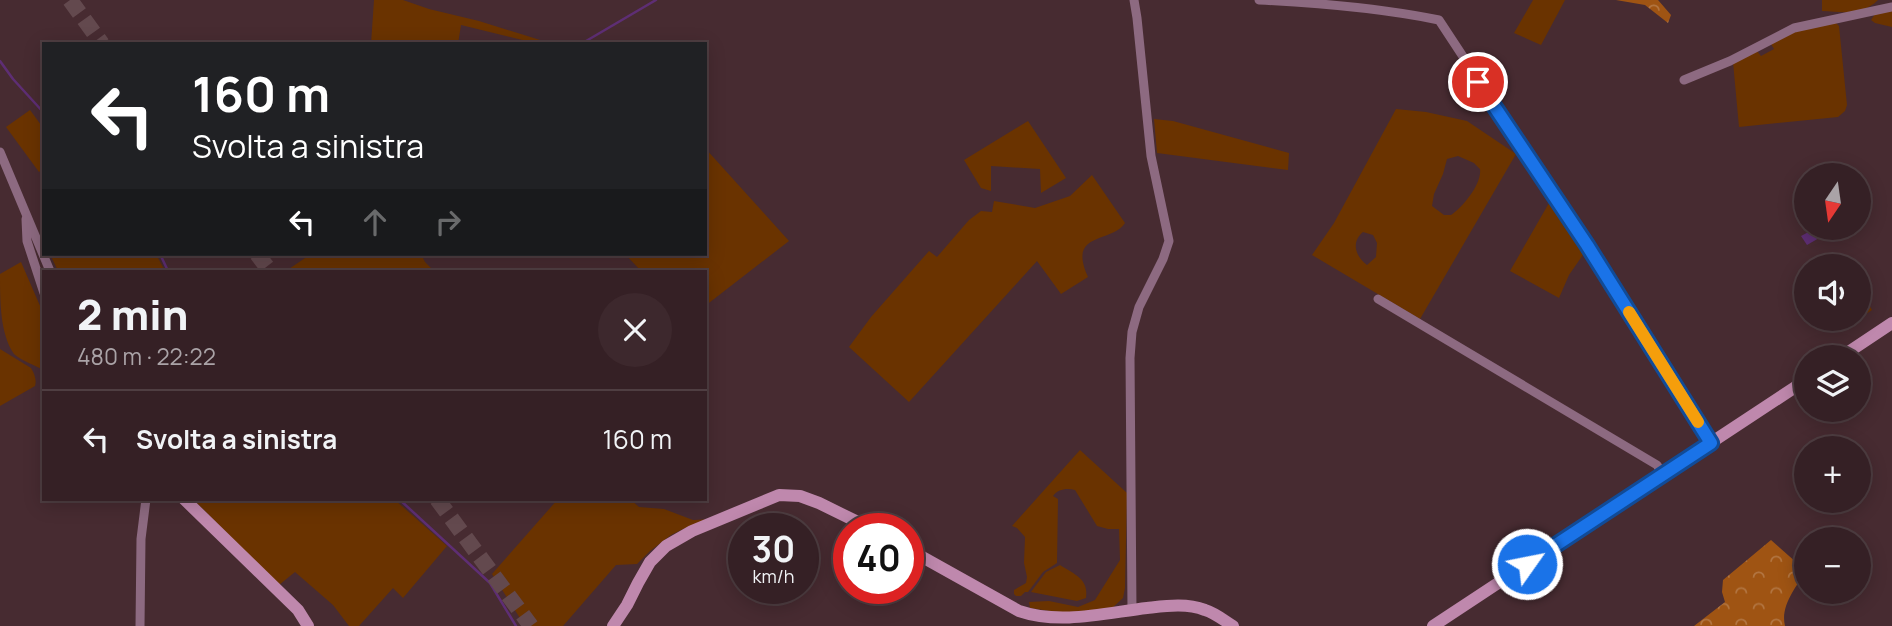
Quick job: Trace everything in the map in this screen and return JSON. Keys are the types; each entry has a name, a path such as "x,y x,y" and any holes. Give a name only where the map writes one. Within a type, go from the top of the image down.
{"street":[{"path":"1132,610 1132,332 1139,307 1164,259 1169,241 1151,156 1134,0"},
{"path":"1259,0 1331,4 1439,20 1587,245 1711,443"},
{"path":"1685,80 1730,61 1794,27 1892,7"},
{"path":"0,152 42,251"},
{"path":"26,210 27,241 42,287"},
{"path":"1378,299 1657,466 1663,475"},
{"path":"1860,345 1892,324"},
{"path":"1434,625 1794,388"},
{"path":"613,626 650,562 666,545 692,531 779,495 800,496 839,513"},
{"path":"140,626 141,539 146,501"},
{"path":"186,501 298,610 308,626"},
{"path":"924,558 1011,607 1045,618 1187,606 1206,610 1233,626"}],"shaded area":[{"path":"374,0 403,0 547,42 531,42 461,25 458,42 371,42"},
{"path":"1533,0 1565,0 1541,45 1514,33"},
{"path":"1822,0 1878,0 1865,9 1845,12 1822,11"},
{"path":"1892,9 1892,27 1871,20 1875,14"},
{"path":"1835,22 1839,26 1847,105 1845,111 1838,117 1739,127 1733,62 1757,51 1761,56 1774,49 1771,44 1793,32"},
{"path":"1396,109 1467,121 1516,154 1420,319 1312,255 1334,223","holes":["1458,156 1474,163 1480,169 1480,175 1475,188 1461,207 1451,215 1444,215 1432,206 1434,194 1447,159","1363,232 1373,235 1377,243 1376,257 1367,265 1356,249 1357,240"]},
{"path":"30,110 42,126 42,170 39,172 6,127"},
{"path":"1154,119 1173,121 1289,153 1288,170 1157,153"},
{"path":"1028,121 1066,178 1041,193 1040,169 991,166 991,191 981,188 964,160"},
{"path":"707,150 789,241 707,304 707,270 640,270 627,256 707,256"},
{"path":"1092,175 1125,223 1119,229 1087,245 1083,252 1083,262 1088,277 1061,294 1037,261 909,402 849,347 871,317 929,251 937,257 969,220 981,211 992,212 994,201 1035,208 1070,196"},
{"path":"1553,196 1587,249 1569,275 1559,298 1510,271"},
{"path":"51,256 157,256 164,270 58,270"},
{"path":"308,256 422,256 433,270 287,270"},
{"path":"21,262 42,310 42,369 14,354 9,346 3,327 0,274"},
{"path":"0,349 31,368 36,381 35,386 0,406"},
{"path":"1080,450 1127,493 1123,598 1110,610 1070,614 1030,608 1029,602 1049,601 1078,607 1095,600 1120,560 1119,529 1097,526 1075,490 1060,490 1053,496 1058,499 1057,563 1043,572 1028,592 1021,596 1014,594 1014,590 1026,583 1027,577 1024,563 1025,537 1012,526"},
{"path":"195,501 396,501 447,546 403,598 393,588 359,626 349,626 333,605 295,572 279,585"},
{"path":"556,501 632,501 639,507 664,509 693,520 714,519 671,535 637,564 616,565 563,626 525,626 492,574"},
{"path":"1060,565 1083,582 1086,598 1077,601 1031,592 1046,572"}],"green space":[{"path":"1616,0 1658,0 1671,15 1668,23 1645,5"},
{"path":"1771,540 1794,560 1794,590 1785,611 1785,626 1694,626 1725,602 1723,580"}],"waterway":[{"path":"584,42 656,0"},
{"path":"0,61 42,111"},
{"path":"161,256 168,270"},
{"path":"401,501 490,583 516,626"}],"tunnel":[{"path":"70,0 101,42"},
{"path":"259,256 269,270"},
{"path":"438,501 531,626"}],"slow traffic":[{"path":"1629,312 1698,422"}],"route":[{"path":"1478,82 1587,245 1711,443 1527,564"}]}
